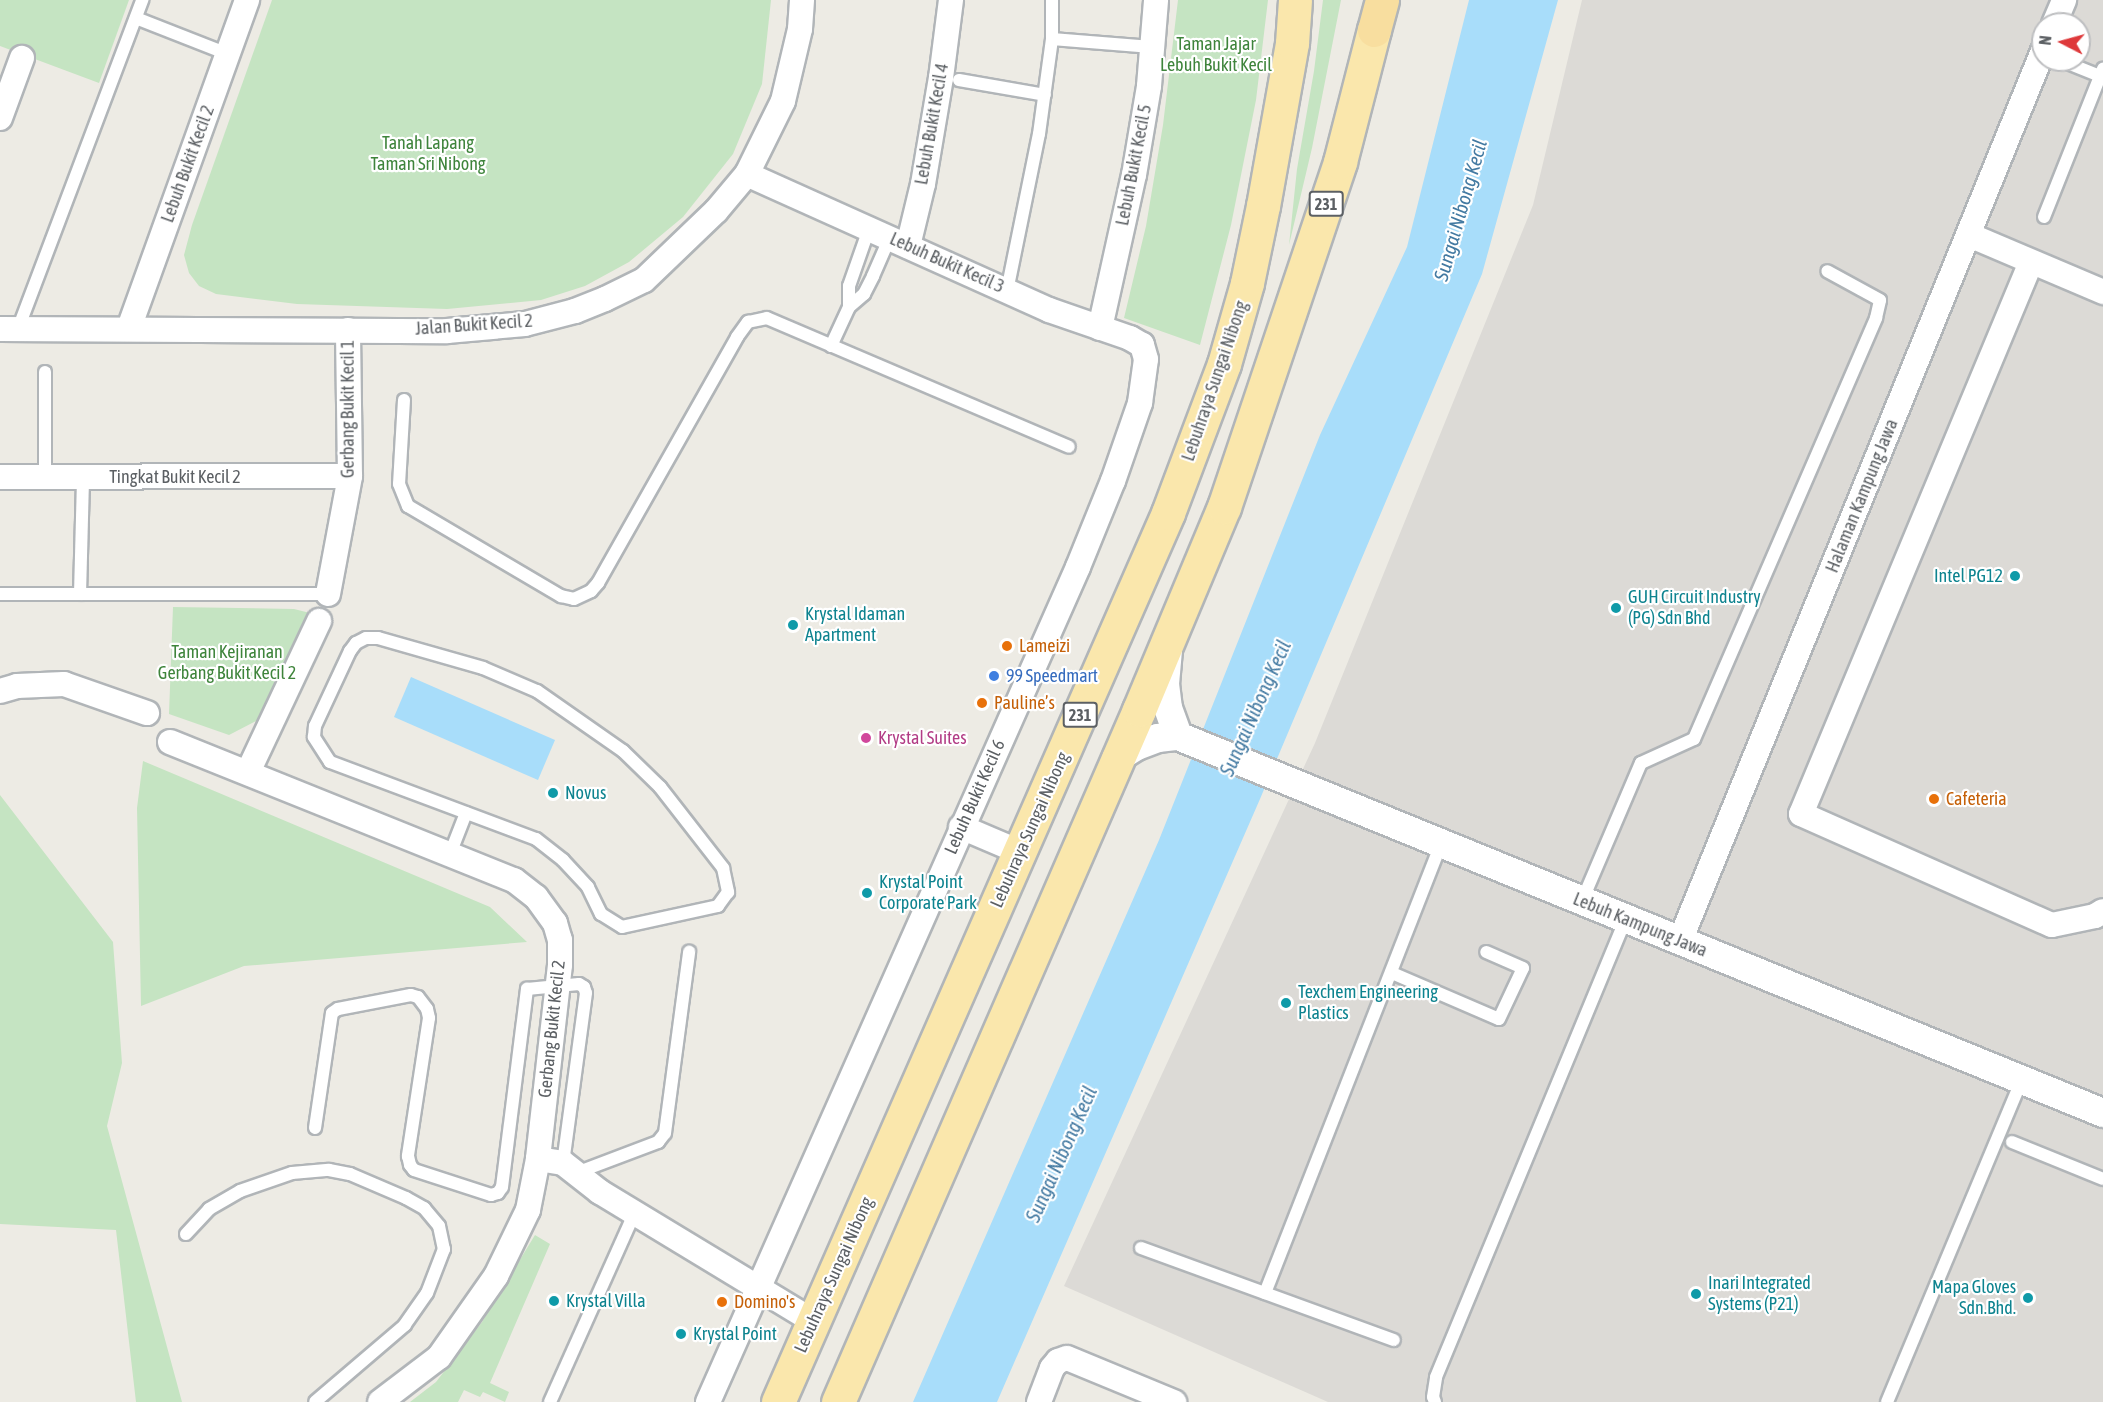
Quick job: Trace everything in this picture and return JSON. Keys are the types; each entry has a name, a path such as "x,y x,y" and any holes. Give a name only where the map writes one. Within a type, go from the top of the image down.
{"main road":[{"name":"Lebuhraya Sungai Nibong","path":"778,1402 1168,513 1224,364 1247,283 1265,195 1292,44 1294,0"},
{"name":"231","path":"838,1402 1224,507 1340,162 1377,10"}],"street":[{"name":"Lebuh Bukit Kecil 2","path":"129,328 247,0"},
{"name":"Jalan Bukit Kecil 2","path":"9,329 447,331 525,324 575,311 606,299 644,280 716,211 747,174 783,101 800,29 802,0"},
{"name":"Lebuh Bukit Kecil 4","path":"889,237 931,137 951,0"},
{"name":"Lebuh Bukit Kecil 5","path":"1100,328 1134,175 1156,0"},
{"path":"0,118 22,58"},
{"name":"Halaman Kampung Jawa","path":"1680,941 2035,72"},
{"name":"Lebuh Bukit Kecil 3","path":"747,174 1007,291 1130,338 1142,345 1145,352"},
{"path":"1969,235 2103,292"},
{"path":"2031,262 1801,814 2052,925 2095,916 2103,911"},
{"name":"Gerbang Bukit Kecil 1","path":"328,594 350,476 348,330"},
{"name":"Lebuh Bukit Kecil 6","path":"708,1402 961,826 1078,567 1113,481 1140,403 1145,352"},
{"name":"Tingkat Bukit Kecil 2","path":"0,477 350,476"},
{"path":"249,772 319,621"},
{"path":"1116,759 1147,742 1184,739 1168,708 1165,684 1168,640"},
{"path":"0,691 16,686 64,684 147,713"},
{"name":"Lebuh Kampung Jawa","path":"1184,739 2103,1113"},
{"name":"Gerbang Bukit Kecil 2","path":"170,742 514,880 536,897 555,923 560,940 558,985 538,1159 528,1210 496,1276 439,1357 380,1402"},
{"path":"961,826 1020,852"},
{"path":"538,1159 569,1168 592,1187 635,1212 756,1293 813,1321"},
{"path":"1039,1402 1052,1368 1058,1361 1067,1358 1141,1395 1174,1402"}],"lane":[{"path":"9,329 142,0"},
{"path":"1007,291 1045,95 1052,39 1052,0"},
{"path":"136,18 228,54"},
{"path":"1052,39 1152,46"},
{"path":"2044,216 2101,72"},
{"path":"959,80 1045,95"},
{"path":"831,346 849,307 864,294 889,237"},
{"path":"849,307 849,286 889,237"},
{"path":"1582,901 1641,763 1694,740 1876,318 1880,300 1868,291 1827,271"},
{"path":"404,400 399,484 408,506 561,596 574,599 591,591 598,583 737,337 748,322 766,318 1069,447"},
{"path":"45,372 45,477"},
{"path":"80,594 83,477"},
{"path":"0,594 328,594"},
{"path":"366,638 378,638 483,668 537,691 623,751 660,787 723,868 728,892 718,906 622,927 602,914 588,887 563,860 536,839 466,813 330,762 320,751 314,737 315,726 350,651 356,643 366,638"},
{"path":"450,854 466,813"},
{"path":"1265,1293 1442,843"},
{"path":"1435,1402 1433,1397 1436,1377 1626,919"},
{"path":"315,1128 332,1013 338,1009 411,995 418,998 427,1009 429,1018 408,1156 410,1165 414,1170 491,1195 498,1193 502,1187 526,993 530,987 579,984 584,987 586,993 569,1168 658,1142 665,1133 689,952"},
{"path":"1392,973 1499,1019 1523,968 1486,952"},
{"path":"1887,1402 2022,1080"},
{"path":"2012,1142 2103,1179"},
{"path":"186,1234 209,1209 240,1191 292,1173 330,1170 350,1174 406,1198 424,1208 439,1227 444,1249 426,1293 405,1325 315,1402"},
{"path":"550,1402 635,1212"},
{"path":"1141,1248 1394,1340"}],"shaded area":[{"path":"1582,0 2103,0 2103,1402 1328,1402 1064,1286 1315,743 1533,205"}],"green space":[{"path":"0,0 129,0 99,83 0,46"},
{"name":"Tanah Lapang Taman Sri Nibong","path":"272,0 771,0 762,84 733,154 683,217 629,262 585,286 541,300 447,309 297,304 216,294 199,286 189,273 184,255 192,225"},
{"name":"Taman Jajar Lebuh Bukit Kecil","path":"1178,0 1268,0 1256,100 1231,225 1200,345 1124,318 1146,226 1163,125"},
{"path":"1323,0 1341,0 1312,148 1289,245 1297,169 1314,71"},
{"name":"Taman Kejiranan Gerbang Bukit Kecil 2","path":"173,607 294,609 310,613 264,717 229,735 169,714"},
{"path":"143,761 490,907 527,942 244,966 141,1006 137,808"},
{"path":"0,795 113,942 122,1063 107,1126 182,1402 136,1402 116,1230 0,1224"},
{"path":"535,1235 550,1244 490,1383 509,1392 505,1402 483,1392 480,1397 464,1390 458,1402 410,1402 436,1382 482,1322"}],"water":[{"name":"Sungai Nibong Kecil","path":"1469,0 1558,0 1482,274 1260,799 997,1402 913,1402 1159,840 1320,435 1407,247"},
{"path":"411,677 555,740 538,780 394,717"}],"place":[{"name":"Intel PG12","path":"2015,576"},
{"name":"GUH Circuit Industry (PG) Sdn Bhd","path":"1616,608"},
{"name":"Krystal Idaman Apartment","path":"793,625"},
{"name":"Lameizi","path":"1007,646"},
{"name":"99 Speedmart","path":"994,676"},
{"name":"Pauline’s","path":"982,703"},
{"name":"Krystal Suites","path":"866,738"},
{"name":"Novus","path":"553,793"},
{"name":"Cafeteria","path":"1934,799"},
{"name":"Krystal Point Corporate Park","path":"867,893"},
{"name":"Texchem Engineering Plastics","path":"1286,1003"},
{"name":"Inari Integrated Systems (P21)","path":"1696,1294"},
{"name":"Mapa Gloves Sdn.Bhd.","path":"2028,1298"},
{"name":"Krystal Villa","path":"554,1301"},
{"name":"Domino's","path":"722,1302"},
{"name":"Krystal Point","path":"681,1334"}]}
